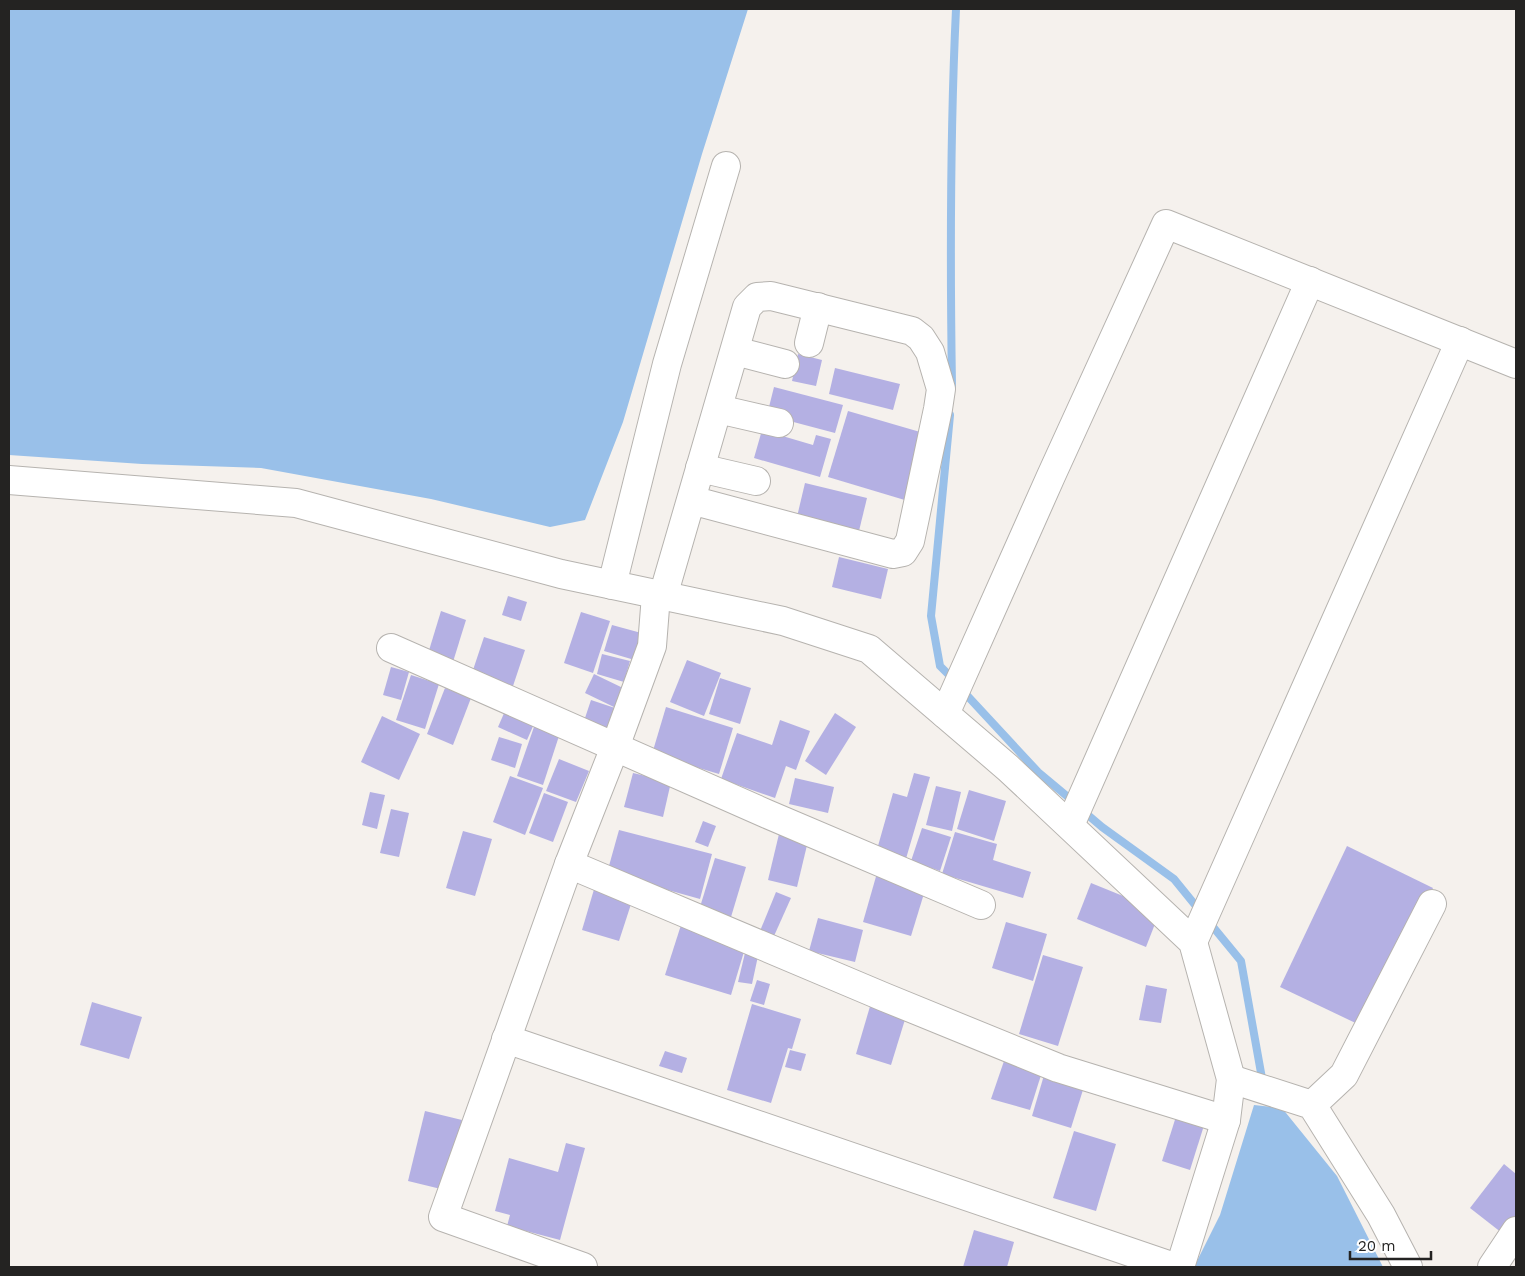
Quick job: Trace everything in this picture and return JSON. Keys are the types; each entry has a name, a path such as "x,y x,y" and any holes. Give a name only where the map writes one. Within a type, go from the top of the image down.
{"street":[{"path":"612,585 667,364 726,166"},
{"path":"949,706 1050,476 1166,224 1516,364"},
{"path":"1071,822 1310,282"},
{"path":"583,1267 443,1217 569,864 652,646 659,596 691,500 747,306 757,297 771,296 912,331 921,338 930,352 941,389 910,541 903,552 892,554 691,500"},
{"path":"809,343 818,308"},
{"path":"1196,936 1460,341"},
{"path":"735,351 785,364"},
{"path":"718,409 778,423"},
{"path":"700,468 756,481"},
{"path":"9,480 296,503 561,574 783,622 869,649 949,706 1008,768 1071,822 1196,936 1241,1082 1226,1120 1180,1267"},
{"path":"390,648 766,814 982,905"},
{"path":"569,864 1058,1068 1226,1120"},
{"path":"1312,1106 1344,1075 1432,904"},
{"path":"506,1039 1174,1267"},
{"path":"1241,1082 1312,1106 1382,1215 1408,1267"},
{"path":"1492,1267 1516,1231"}],"water":[{"path":"9,9 748,9 702,154 623,422 585,520 550,527 431,499 261,468 142,464 9,455"},
{"path":"1254,1105 1282,1108 1337,1176 1383,1267 1194,1267 1220,1215"}],"building":[{"path":"798,354 822,360 816,386 792,381"},
{"path":"835,368 900,384 893,410 829,394"},
{"path":"774,387 843,405 835,433 767,415"},
{"path":"848,411 927,434 908,501 828,477"},
{"path":"762,430 813,445 816,435 831,439 820,477 754,458"},
{"path":"805,483 867,498 858,535 796,521"},
{"path":"839,557 888,569 881,599 832,587"},
{"path":"508,596 527,602 521,621 502,615"},
{"path":"441,611 466,620 452,665 427,657"},
{"path":"581,612 610,621 593,673 564,663"},
{"path":"612,625 645,634 638,661 604,651"},
{"path":"484,637 525,650 512,689 471,676"},
{"path":"602,654 630,661 624,682 597,674"},
{"path":"687,660 721,673 704,716 670,702"},
{"path":"391,667 409,672 401,700 383,695"},
{"path":"594,674 625,689 616,708 585,693"},
{"path":"411,675 439,684 425,729 396,720"},
{"path":"720,678 751,688 740,724 709,714"},
{"path":"445,688 471,698 453,745 427,734"},
{"path":"591,700 615,708 607,732 583,724"},
{"path":"666,707 733,728 719,774 652,754"},
{"path":"505,711 534,724 527,740 498,727"},
{"path":"835,713 856,727 826,775 805,761"},
{"path":"382,716 420,734 399,780 361,762"},
{"path":"780,720 810,731 796,770 786,766 775,798 721,779 737,733 772,745"},
{"path":"535,724 560,733 543,785 517,776"},
{"path":"499,737 522,744 515,768 491,760"},
{"path":"559,759 589,771 576,802 546,791"},
{"path":"633,773 671,782 663,817 624,807"},
{"path":"914,773 930,777 905,862 876,853 893,793 907,797"},
{"path":"510,776 543,788 525,835 493,822"},
{"path":"795,778 834,787 828,813 789,804"},
{"path":"936,786 961,792 952,831 926,825"},
{"path":"969,790 1006,801 994,841 957,829"},
{"path":"370,792 385,795 377,829 362,825"},
{"path":"544,793 568,802 553,842 529,833"},
{"path":"391,809 409,813 399,857 380,853"},
{"path":"703,821 716,826 708,847 695,842"},
{"path":"922,828 951,837 940,871 911,861"},
{"path":"619,830 712,854 700,899 607,873"},
{"path":"463,831 492,839 475,896 446,888"},
{"path":"955,832 997,844 993,860 1031,872 1023,898 942,874"},
{"path":"779,834 808,841 797,887 768,880"},
{"path":"1347,846 1433,888 1366,1028 1280,987"},
{"path":"715,858 746,867 731,917 700,907"},
{"path":"877,873 926,887 911,936 863,922"},
{"path":"1091,883 1160,911 1146,947 1077,919"},
{"path":"595,886 633,898 619,941 582,930"},
{"path":"776,892 791,898 774,936 760,931"},
{"path":"818,918 863,930 855,962 809,951"},
{"path":"1006,922 1047,934 1033,981 992,968"},
{"path":"681,925 746,945 731,995 665,975"},
{"path":"745,953 758,956 752,984 738,982"},
{"path":"1043,955 1083,967 1058,1046 1019,1034"},
{"path":"757,980 770,984 764,1005 750,1001"},
{"path":"1146,985 1167,989 1161,1023 1139,1020"},
{"path":"92,1002 142,1017 129,1059 80,1045"},
{"path":"871,1003 907,1013 891,1065 856,1054"},
{"path":"752,1004 801,1019 792,1049 788,1048 771,1103 727,1090"},
{"path":"790,1050 806,1054 801,1071 785,1067"},
{"path":"665,1051 687,1058 682,1073 659,1066"},
{"path":"1004,1061 1042,1072 1030,1110 991,1099"},
{"path":"1047,1065 1087,1077 1071,1128 1032,1116"},
{"path":"1178,1110 1206,1119 1190,1170 1162,1161"},
{"path":"425,1111 462,1120 445,1190 408,1181"},
{"path":"1074,1131 1116,1144 1096,1211 1053,1198"},
{"path":"566,1143 585,1148 560,1240 507,1226 510,1215 495,1211 509,1158 558,1172"},
{"path":"1504,1164 1516,1174 1516,1215 1502,1233 1470,1208"},
{"path":"974,1230 1014,1242 1007,1267 963,1267"}],"waterway":[{"path":"952,386 951,198 956,9"},
{"path":"950,415 931,616 940,666 955,681"},
{"path":"962,690 1038,772 1074,802"},
{"path":"1082,810 1102,827 1174,879 1200,911"},
{"path":"1209,922 1241,961 1263,1084"}]}
